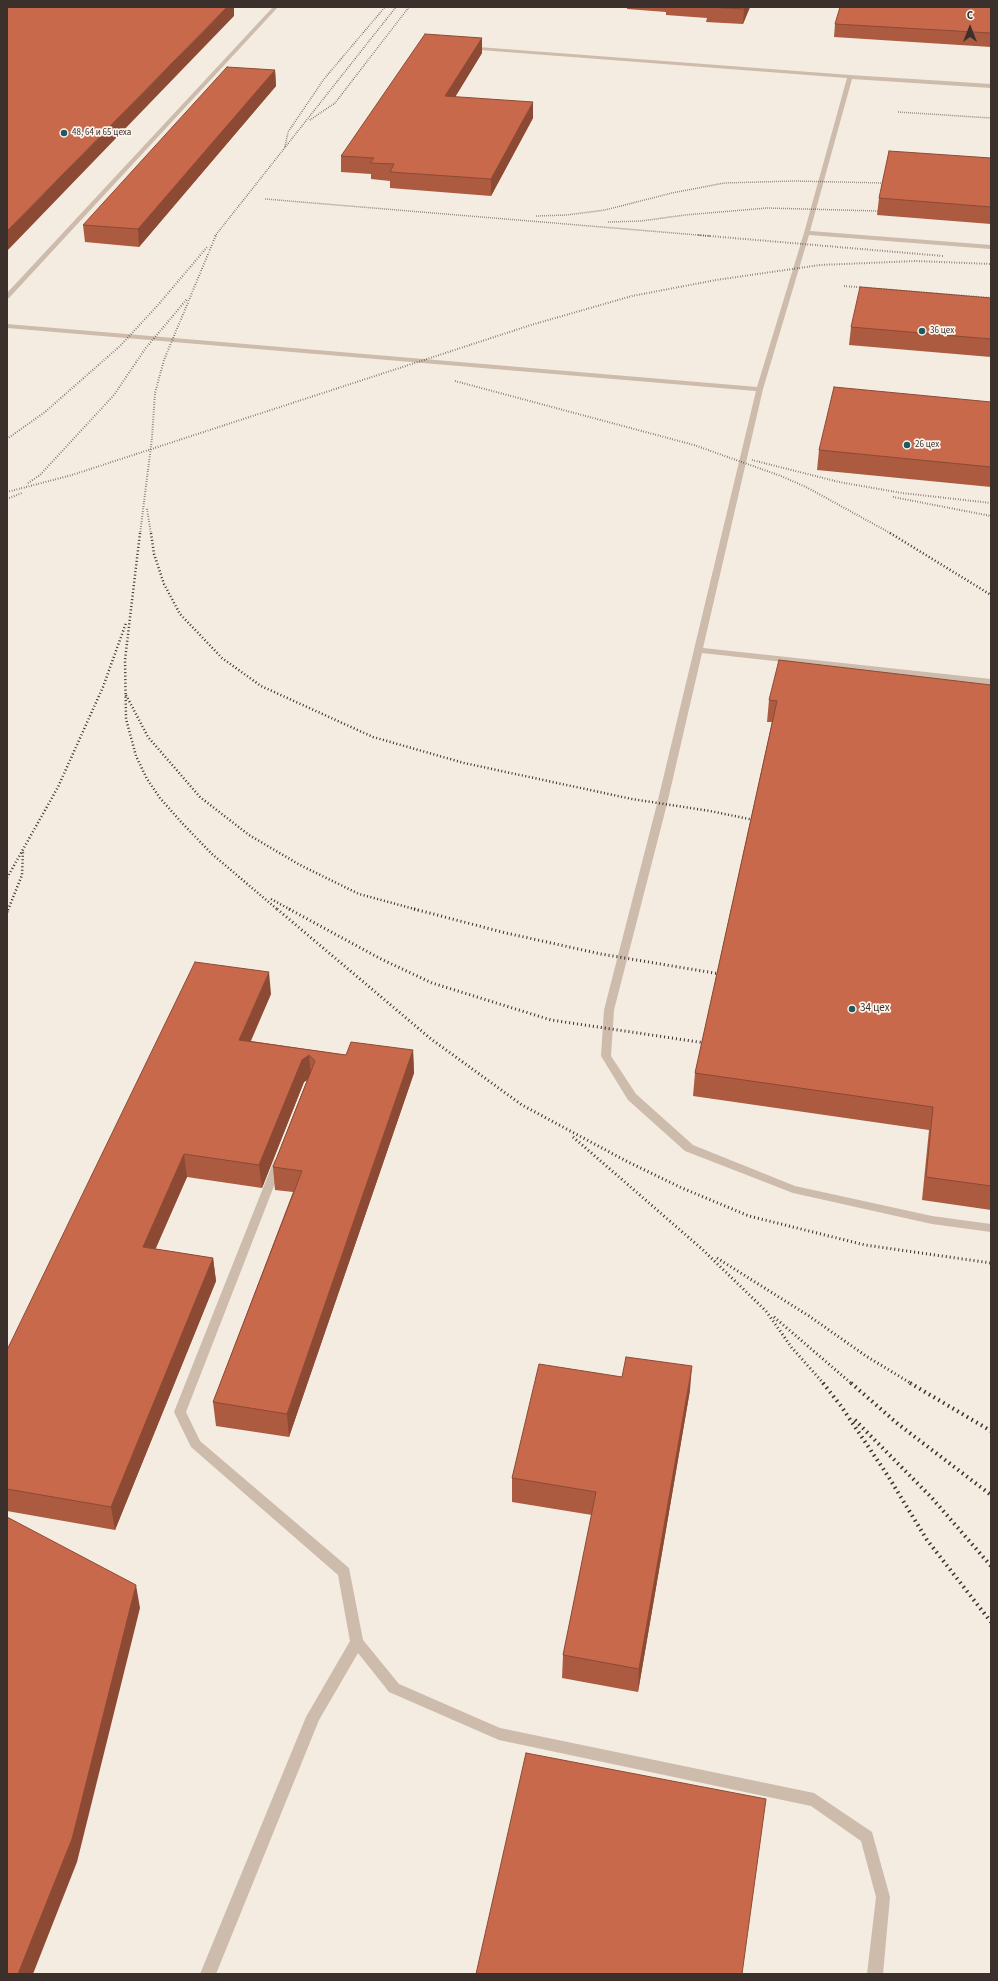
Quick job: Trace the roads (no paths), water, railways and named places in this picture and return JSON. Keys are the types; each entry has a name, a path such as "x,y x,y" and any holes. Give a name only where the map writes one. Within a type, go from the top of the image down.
{"lane":[{"path":"7,297 276,7"},
{"path":"480,48 850,77 991,86"},
{"path":"850,77 807,233 760,389 662,804 609,1010 606,1056 632,1096 688,1148 793,1189 932,1220 991,1228"},
{"path":"807,233 991,247"},
{"path":"7,326 760,389"},
{"path":"699,650 991,682"},
{"path":"284,1148 180,1412 195,1444 344,1572 357,1642 394,1688 499,1734 814,1800 867,1837 882,1897 875,1974"},
{"path":"208,1974 313,1717 357,1642"}],"railway":[{"path":"285,147 288,132 324,79 385,7"},
{"path":"215,236 396,7"},
{"path":"310,120 335,103 409,7"},
{"path":"898,112 991,118"},
{"path":"536,216 567,215 605,210 672,193 724,183 795,181 884,183"},
{"path":"265,199 699,235"},
{"path":"608,222 641,221 685,215 767,208 878,211"},
{"path":"151,449 155,393 164,360 216,235"},
{"path":"699,235 710,236"},
{"path":"699,235 943,256"},
{"path":"7,439 45,412 120,346 158,305 208,246"},
{"path":"151,449 531,325 632,296 716,280 820,265 916,261 991,264"},
{"path":"844,286 991,298"},
{"path":"28,483 40,475 114,395 145,349 187,299"},
{"path":"455,381 694,445 781,476 808,488 892,534"},
{"path":"7,492 72,475 151,449"},
{"path":"140,534 151,449"},
{"path":"752,460 839,482 902,493 991,503"},
{"path":"7,499 22,493"},
{"path":"893,497 991,516"},
{"path":"147,509 151,534"},
{"path":"140,533 125,660 126,719 136,756 147,779 160,798 182,823 212,854 278,910"},
{"path":"151,533 154,554 164,584 180,614 222,658 261,686 373,737 464,763 632,799 710,811 754,820"},
{"path":"890,533 991,595"},
{"path":"7,878 58,787 103,687 126,623"},
{"path":"126,695 148,737 200,797 249,835 300,865 359,894 418,910"},
{"path":"8,910 22,875 23,851"},
{"path":"271,899 291,910"},
{"path":"277,909 431,1039 522,1105 628,1162 682,1188 749,1216 865,1245 991,1263"},
{"path":"289,909 381,959 432,983 551,1020 705,1043"},
{"path":"414,909 506,933 601,954 720,974"},
{"path":"573,1137 702,1249 766,1311 792,1348 824,1384"},
{"path":"717,1258 809,1316 866,1356 912,1384"},
{"path":"774,1317 852,1384"},
{"path":"823,1383 841,1406 888,1476 927,1540 991,1622"},
{"path":"851,1383 898,1424 991,1495"},
{"path":"910,1383 991,1431"},
{"path":"855,1420 932,1498 991,1566"}],"place":[{"name":"48, 64 и 65 цеха","path":"64,133"},
{"name":"36 цех","path":"922,331"},
{"name":"26 цех","path":"907,445"},
{"name":"34 цех","path":"852,1009"}]}
